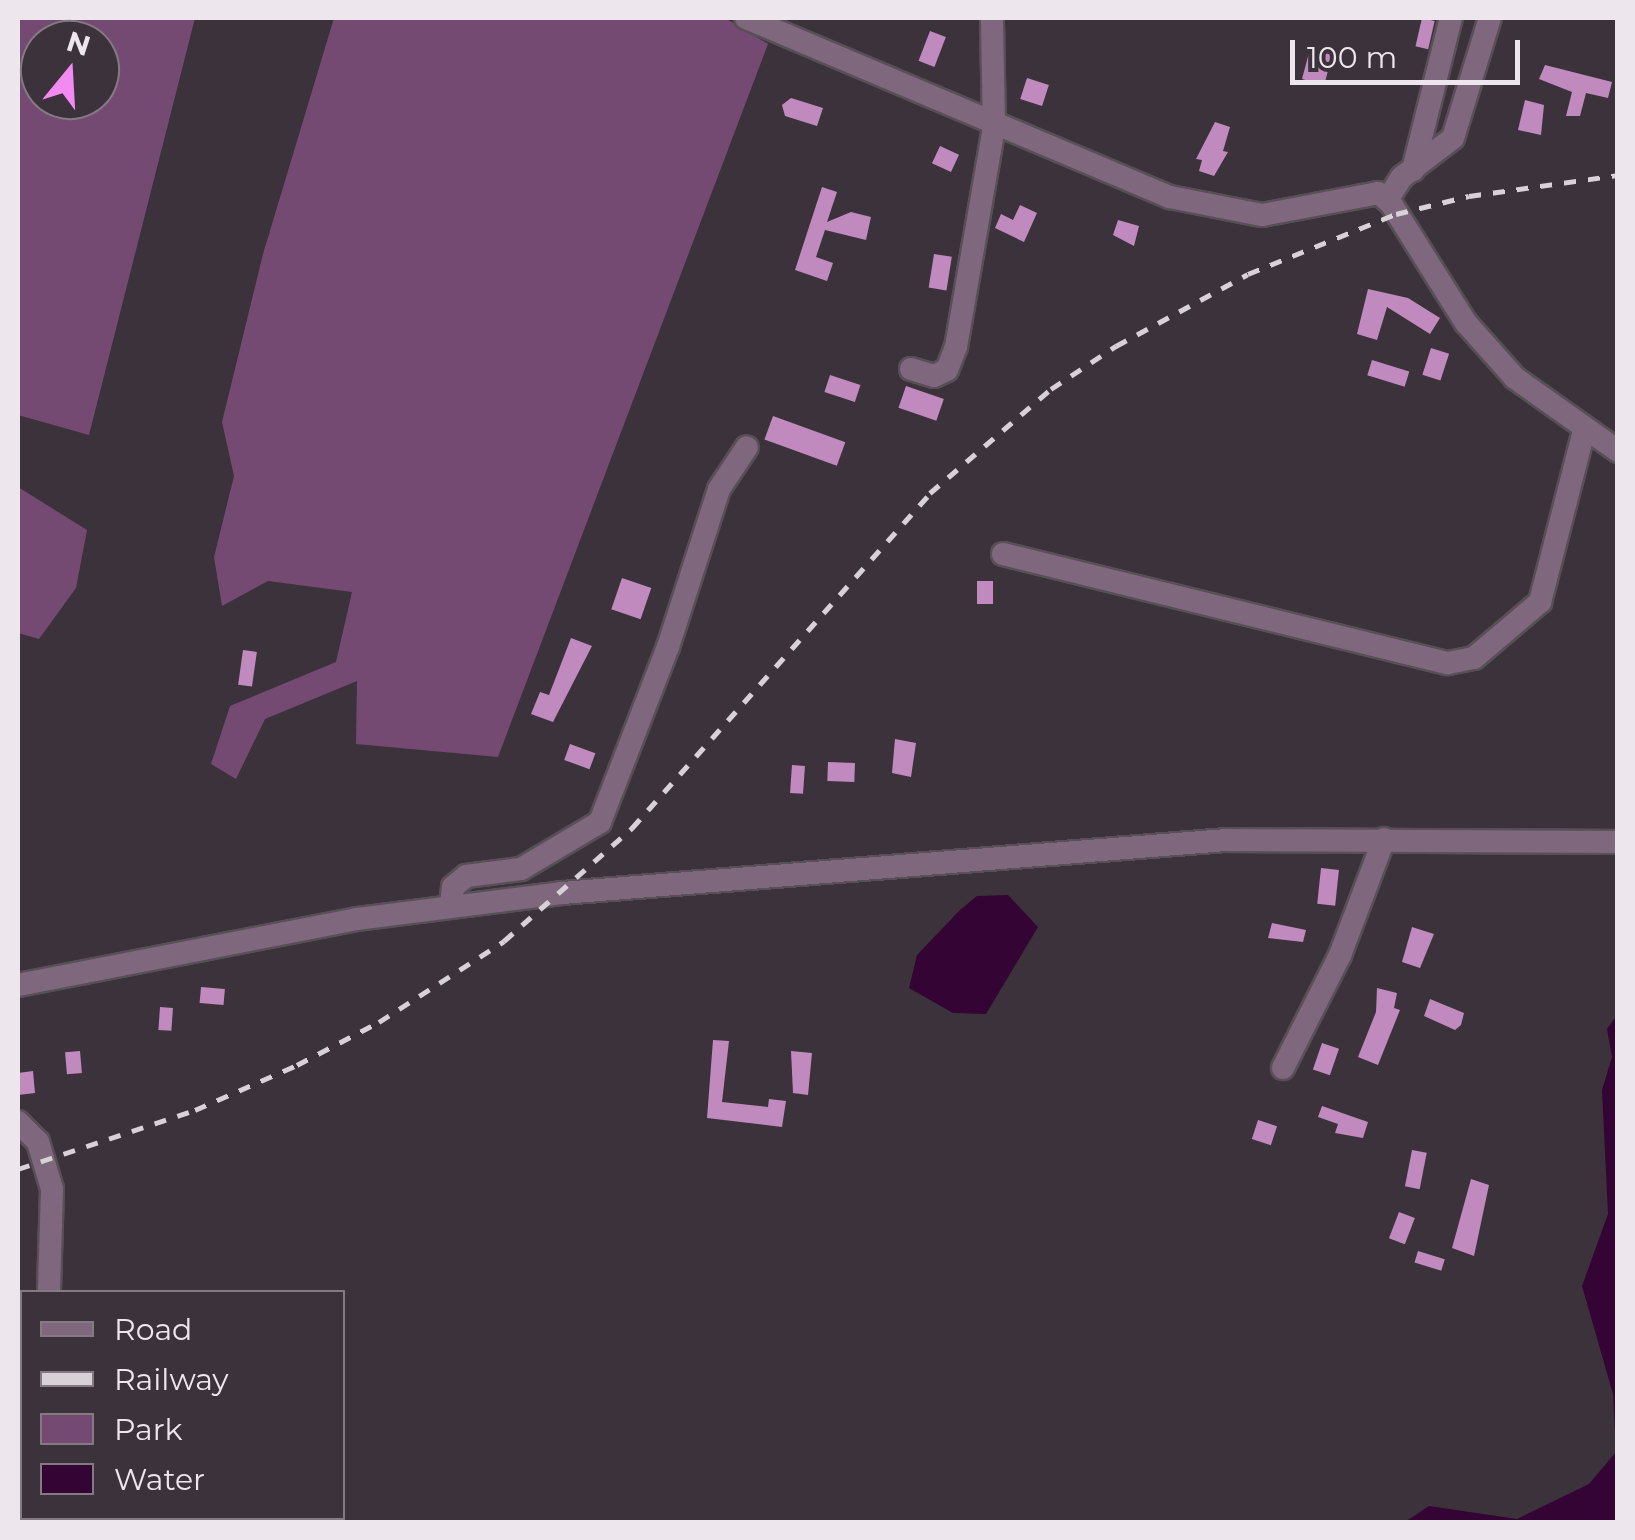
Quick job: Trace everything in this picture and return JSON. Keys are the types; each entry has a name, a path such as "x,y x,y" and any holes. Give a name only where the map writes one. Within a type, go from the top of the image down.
{"street":[{"path":"746,18 1097,172 1213,208 1262,215 1364,191 1387,200 1466,323 1515,378 1584,432 1618,451"},
{"path":"911,368 934,376 947,370 956,347 994,126 992,18"},
{"path":"1412,170 1451,18"},
{"path":"1387,200 1412,170 1453,138 1490,18"},
{"path":"1003,554 1448,663 1474,658 1540,602 1584,432"},
{"path":"451,904 453,887 466,876 521,870 600,822 668,647 719,489 747,446"},
{"path":"1284,1068 1340,955 1384,839"},
{"path":"18,985 451,904 1055,850 1384,839 1618,842"},
{"path":"18,1122 38,1142 52,1189 48,1290"}],"green space":[{"path":"18,18 195,18 89,435 18,415"},
{"path":"334,18 725,18 768,44 498,757 356,744 357,681 265,719 236,779 211,764 230,706 336,662 352,592 268,581 222,606 214,557 234,476 222,422 263,254"},
{"path":"18,487 87,530 76,588 39,639 18,633"}],"water":[{"path":"1008,895 1038,927 986,1014 953,1013 909,988 917,955 960,910 977,896"},
{"path":"1617,1015 1617,1522 1405,1522 1429,1506 1517,1519 1589,1484 1616,1452 1613,1394 1582,1286 1608,1214 1602,1090 1612,1057 1607,1029"}],"building":[{"path":"1422,18 1435,21 1428,49 1415,46"},
{"path":"930,31 946,37 934,67 919,61"},
{"path":"1310,49 1332,55 1324,85 1302,79"},
{"path":"1545,65 1612,82 1608,98 1586,93 1580,116 1566,116 1572,92 1539,79"},
{"path":"1027,78 1049,85 1042,106 1020,99"},
{"path":"791,98 823,108 817,126 785,116 782,105"},
{"path":"1525,100 1544,105 1541,135 1518,130"},
{"path":"1215,122 1230,127 1223,151 1228,152 1214,176 1199,171 1202,160 1196,159"},
{"path":"940,146 959,155 951,172 932,163"},
{"path":"822,187 837,192 827,222 851,212 871,217 866,240 825,230 816,257 833,263 827,281 795,270"},
{"path":"1020,205 1037,213 1024,242 995,228 1001,214 1013,220"},
{"path":"1118,220 1139,226 1134,246 1113,235"},
{"path":"934,254 952,257 946,290 929,288"},
{"path":"1368,289 1408,298 1440,318 1430,334 1387,307 1377,340 1357,334"},
{"path":"1431,348 1449,354 1440,381 1422,375"},
{"path":"1372,360 1409,371 1405,387 1367,375"},
{"path":"830,375 860,385 855,402 824,392"},
{"path":"906,386 944,399 936,421 899,408"},
{"path":"773,416 845,442 837,466 764,439"},
{"path":"622,578 651,588 641,619 611,609"},
{"path":"977,581 993,581 993,604 977,604"},
{"path":"571,638 592,646 553,722 531,714 540,692 549,695"},
{"path":"243,650 257,652 252,687 238,685"},
{"path":"895,739 916,743 911,777 892,773"},
{"path":"570,744 595,753 590,769 564,760"},
{"path":"828,762 855,763 854,782 827,781"},
{"path":"792,765 805,766 803,794 790,793"},
{"path":"1321,868 1339,870 1335,906 1317,904"},
{"path":"1272,923 1306,930 1303,942 1268,938"},
{"path":"1412,927 1434,934 1420,968 1402,962"},
{"path":"201,987 225,989 224,1005 200,1003"},
{"path":"1377,988 1397,993 1394,1008 1400,1010 1378,1065 1358,1057 1376,1012"},
{"path":"1430,999 1464,1013 1461,1025 1455,1030 1424,1016"},
{"path":"160,1007 173,1008 171,1031 158,1030"},
{"path":"713,1040 729,1041 722,1102 768,1107 769,1099 786,1101 782,1127 707,1118"},
{"path":"1322,1043 1339,1049 1330,1075 1313,1069"},
{"path":"80,1051 82,1073 67,1074 65,1052"},
{"path":"791,1051 812,1053 808,1095 793,1093"},
{"path":"33,1071 35,1093 18,1095 18,1073"},
{"path":"1322,1106 1368,1122 1363,1138 1335,1133 1338,1124 1318,1117"},
{"path":"1258,1120 1277,1126 1271,1145 1252,1139"},
{"path":"1412,1150 1427,1153 1420,1189 1405,1186"},
{"path":"1471,1179 1489,1185 1474,1256 1452,1248"},
{"path":"1399,1212 1415,1218 1405,1244 1389,1238"},
{"path":"1418,1251 1445,1259 1441,1271 1414,1262"}],"railway":[{"path":"18,1169 195,1110 297,1065 379,1022 504,941 632,828 930,493 1051,389 1116,346 1248,274 1396,214 1469,196 1618,175"}]}
